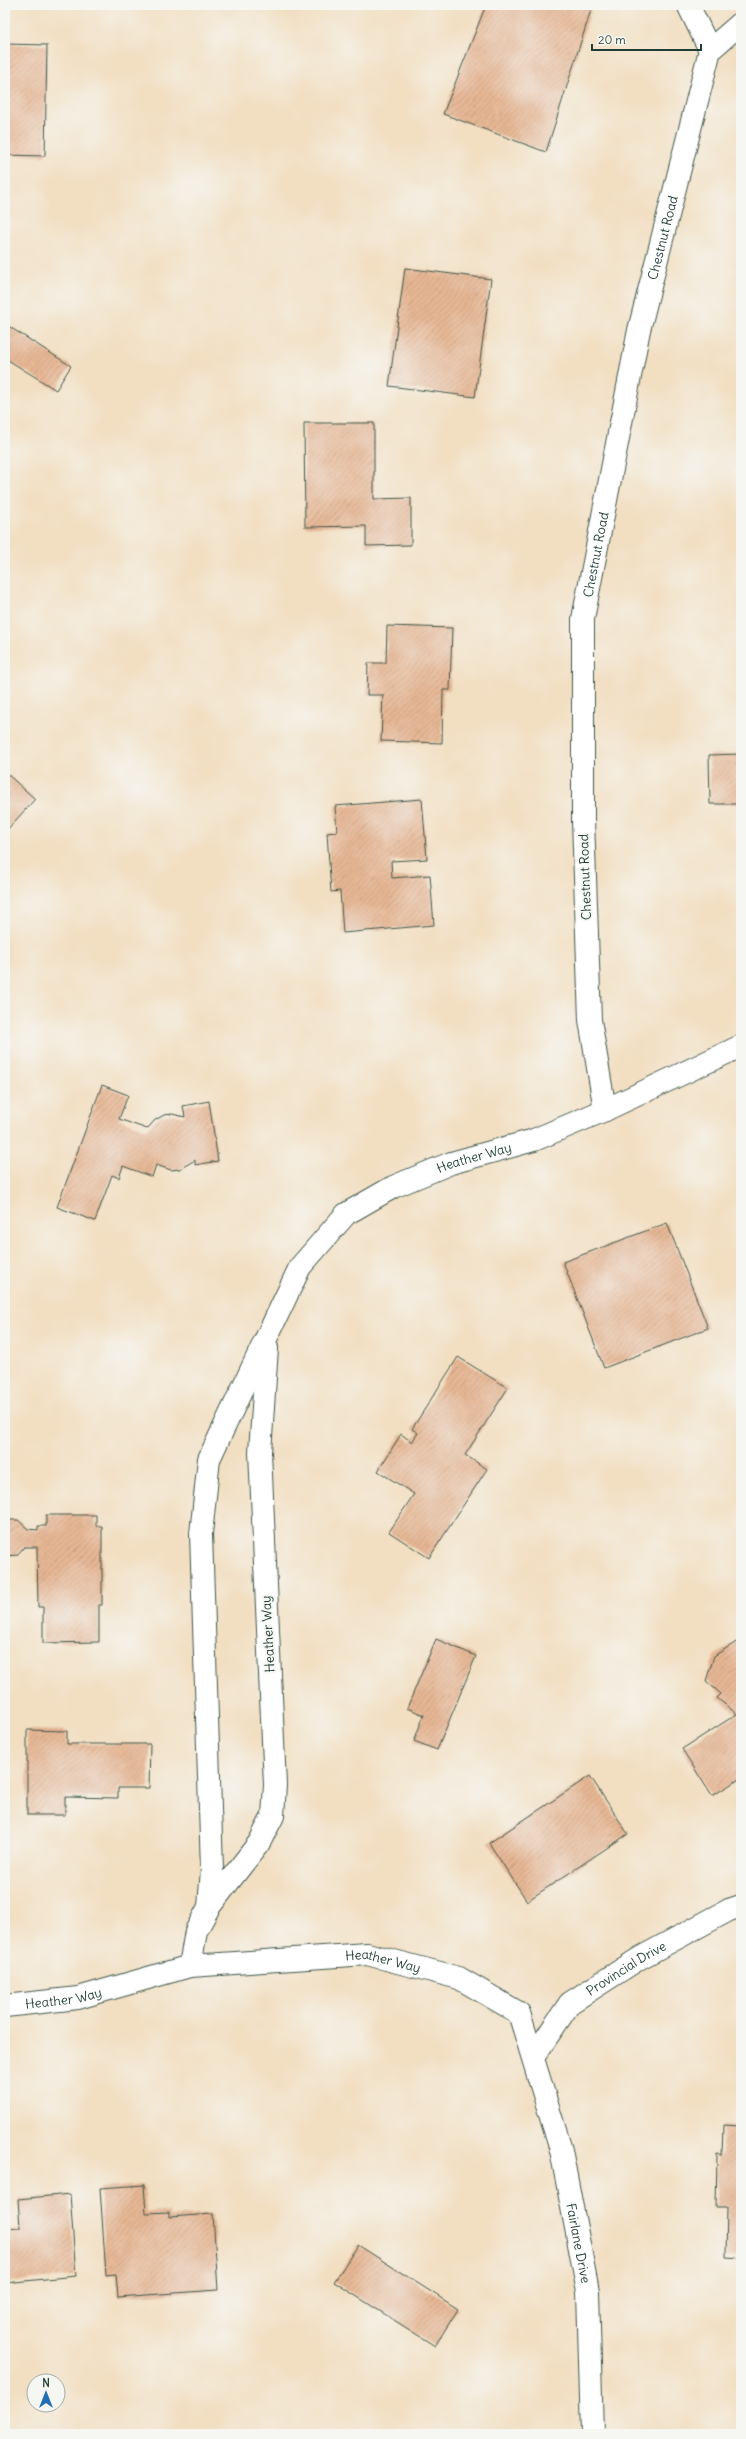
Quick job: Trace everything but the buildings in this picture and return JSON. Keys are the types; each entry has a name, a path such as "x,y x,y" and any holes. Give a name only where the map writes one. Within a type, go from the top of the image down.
{"street":[{"path":"688,5 710,50 741,22"},
{"name":"Chestnut Road","path":"605,1110 590,1020 583,820 583,618 639,330 710,50"},
{"name":"Heather Way","path":"209,1907 212,1869 201,1534 210,1458 268,1339 300,1267 346,1214 393,1187 451,1163 534,1140 605,1110 741,1046"},
{"name":"Heather Way","path":"190,1966 196,1931 209,1907 259,1843 273,1816 275,1785 260,1452 268,1339"},
{"name":"Provincial Drive","path":"534,2056 570,2003 640,1958 729,1910 741,1906"},
{"name":"Heather Way","path":"5,2006 78,1998 190,1966 367,1954 459,1978 519,2013 534,2056"},
{"name":"Fairlane Drive","path":"534,2056 561,2150 588,2291 592,2434"}]}
